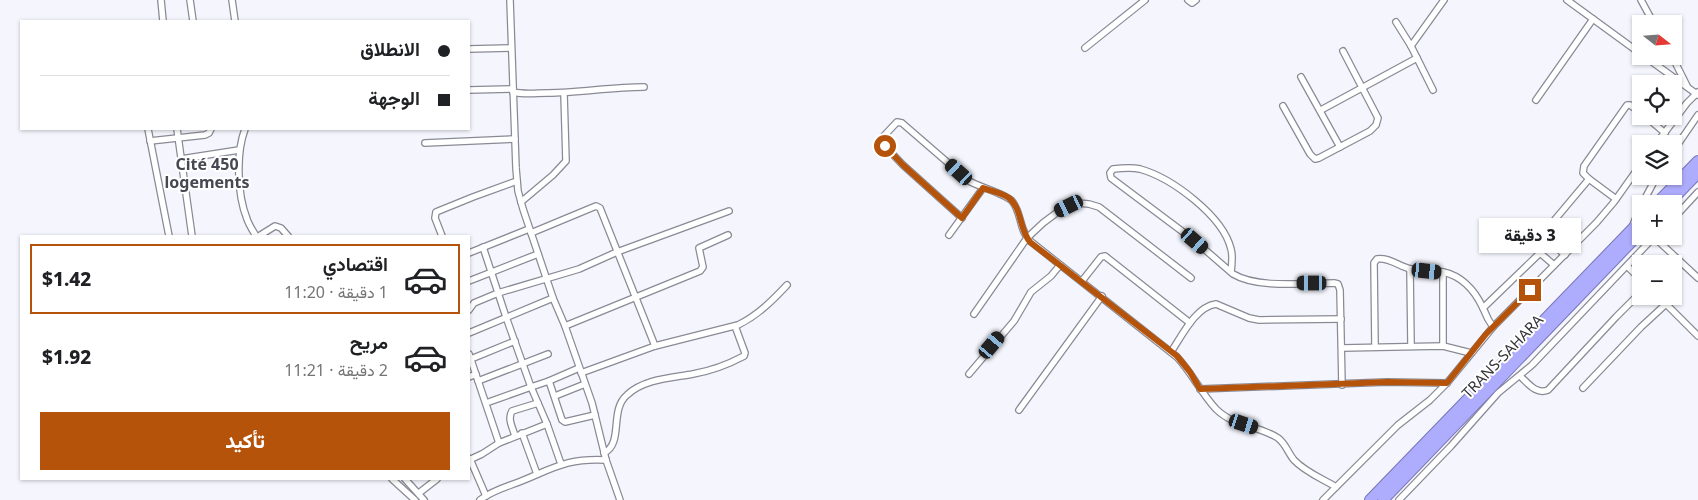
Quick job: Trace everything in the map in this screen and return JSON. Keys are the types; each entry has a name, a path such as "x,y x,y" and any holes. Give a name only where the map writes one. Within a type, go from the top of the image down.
{"highway":[{"path":"1665,195 1698,160"},
{"path":"1677,195 1698,173"},
{"name":"TRANS-SAHARA","path":"1370,500 1630,231"},
{"name":"TRANS-SAHARA","path":"1383,500 1632,241"}],"street":[{"path":"161,0 163,20"},
{"path":"190,0 193,20"},
{"path":"232,0 235,20"},
{"path":"510,0 517,181 521,202 553,298 585,384 606,460 620,500"},
{"path":"1085,48 1145,0"},
{"path":"1188,0 1192,3 1196,0"},
{"path":"1411,46 1444,0"},
{"path":"1567,0 1632,47"},
{"path":"1641,0 1649,15"},
{"path":"1536,100 1593,19"},
{"path":"1396,22 1411,46 1433,90"},
{"path":"470,49 511,48"},
{"path":"1283,106 1312,158 1319,158 1370,131 1378,121 1363,87 1342,51"},
{"path":"1321,110 1417,58"},
{"path":"1656,65 1697,93 1663,135"},
{"path":"1676,65 1688,88"},
{"path":"1301,76 1340,147"},
{"path":"470,90 513,90 523,94 564,94 593,90 644,88"},
{"path":"521,202 553,175 566,161 564,94"},
{"path":"1616,199 1589,179 1583,172 1584,166 1627,105 1632,106"},
{"path":"1682,138 1698,115"},
{"path":"962,218 903,165 881,142 882,138 897,122 902,123 969,180 983,188 1006,196 1014,202 1023,233 1027,238 1172,352 1190,372 1200,389 1226,418 1267,432 1280,440 1295,460 1310,472 1336,487"},
{"path":"1656,125 1665,132"},
{"path":"148,130 169,235"},
{"path":"177,130 192,235"},
{"path":"150,141 205,135 210,130"},
{"path":"245,130 239,150 241,196 246,218 256,235"},
{"path":"425,142 515,139"},
{"path":"181,159 239,150"},
{"path":"1230,272 1231,250 1228,240 1220,226 1206,210 1156,175 1130,168 1113,169 1110,173 1111,178 1180,229 1230,272 1241,279 1254,283 1338,284 1340,290 1342,385"},
{"path":"1323,500 1398,425 1430,400 1447,383 1493,327 1597,222 1632,177"},
{"path":"1483,308 1540,253 1543,236 1589,179"},
{"path":"442,235 435,218 436,212 517,181"},
{"path":"949,235 983,188"},
{"path":"1682,209 1698,192"},
{"path":"974,314 1027,238 1059,211 1077,203 1099,207 1191,278"},
{"path":"470,253 598,207 602,210 617,252 656,346"},
{"path":"470,309 474,303 498,293 579,270 617,252 729,211"},
{"path":"259,235 275,226 281,228 287,235"},
{"path":"1630,231 1632,227"},
{"path":"565,326 700,272 703,267 699,248 728,235"},
{"path":"1543,236 1565,255"},
{"path":"1399,500 1498,393 1520,376 1647,245"},
{"path":"1663,245 1698,278"},
{"path":"483,247 506,317 561,464"},
{"path":"1540,253 1554,265"},
{"path":"470,282 538,254"},
{"path":"1082,281 1101,257 1105,256 1190,323"},
{"path":"1375,346 1374,263 1377,259 1384,259 1410,269 1443,272 1459,279 1475,293 1493,327"},
{"path":"969,374 1014,321 1032,292 1051,276 1060,265"},
{"path":"1627,266 1632,271"},
{"path":"1410,269 1411,345"},
{"path":"1443,272 1443,346"},
{"path":"486,402 656,346 735,326 750,319 768,306 787,285"},
{"path":"1019,410 1102,296"},
{"path":"470,333 553,298"},
{"path":"1520,376 1536,390 1544,392 1548,390 1632,301"},
{"path":"1172,352 1190,323 1209,305 1216,304 1249,318 1260,320 1341,319"},
{"path":"1583,388 1641,327 1665,305"},
{"path":"1667,305 1698,336"},
{"path":"604,453 611,449 614,442 621,401 631,391 660,380 694,374 744,356 745,353 735,326"},
{"path":"499,442 470,357 515,341"},
{"path":"1342,348 1411,345 1443,346 1471,352"},
{"path":"478,381 548,354"},
{"path":"470,377 476,374"},
{"path":"549,381 562,420 565,422 595,415"},
{"path":"1200,389 1387,382 1447,383"},
{"path":"555,396 585,384"},
{"path":"537,474 509,418 512,411 538,403"},
{"path":"486,496 470,460 499,442 547,424"},
{"path":"480,500 561,464 578,460 606,460"},
{"path":"393,480 415,500"},
{"path":"406,480 424,500"},
{"path":"419,493 436,480"}],"district":[{"name":"Cité 450 logements","path":"207,173"}],"route":[{"path":"885,146 903,165 962,218 983,188 1010,198 1014,202 1023,233 1030,242 1177,356 1190,372 1200,389 1387,382 1447,383 1486,334 1530,290"}]}
